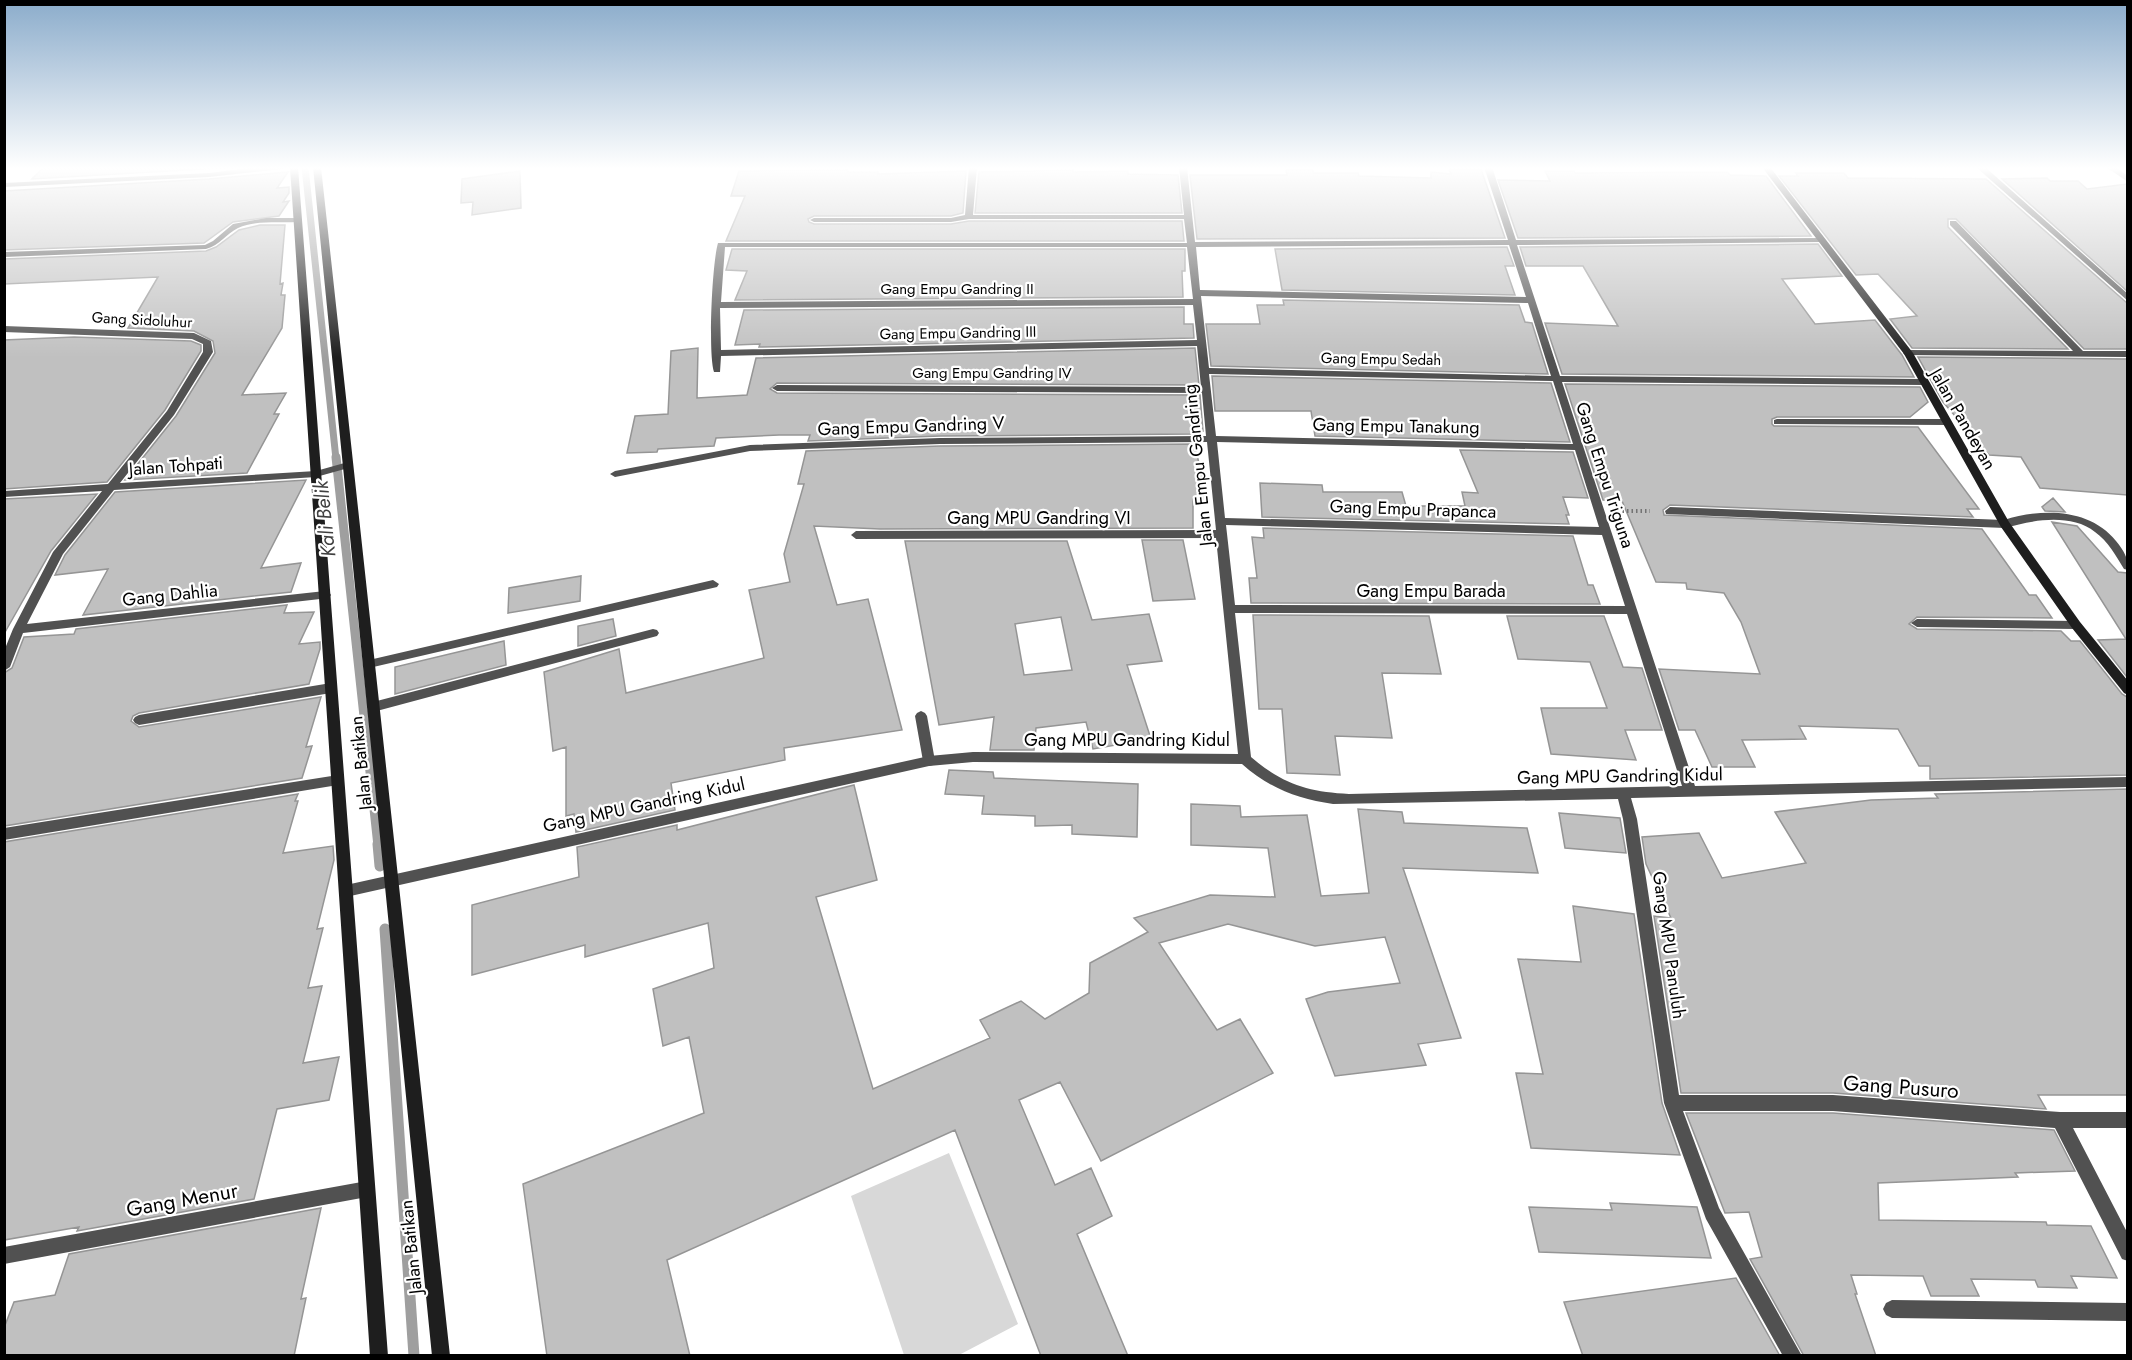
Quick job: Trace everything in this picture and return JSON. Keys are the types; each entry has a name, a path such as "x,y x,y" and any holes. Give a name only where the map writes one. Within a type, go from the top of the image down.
{"main road":[{"name":"Jalan Batikan","path":"298,230 318,474 379,1356"},
{"name":"Jalan Batikan","path":"323,230 346,466 369,664 441,1356"},
{"name":"Jalan Pandeyan","path":"1813,230 1908,353 1945,422 2005,524 2076,625 2127,690"}],"street":[{"path":"4,255 206,247 219,242 228,230"},
{"path":"946,238 947,230"},
{"name":"Jalan Empu Gandring","path":"1189,230 1245,759"},
{"name":"Gang Empu Triguna","path":"1509,230 1691,793"},
{"path":"1960,230 2081,354"},
{"path":"2050,230 2127,300"},
{"path":"717,370 716,305 721,245 946,238 1191,245 1820,240"},
{"name":"Gang Empu Gandring II","path":"716,305 1197,298 1531,300"},
{"name":"Gang Sidoluhur","path":"4,329 194,336 208,343 208,352 171,413 110,487"},
{"name":"Gang Empu Gandring III","path":"716,353 1202,343"},
{"path":"1908,353 2127,354"},
{"name":"Gang Empu Sedah","path":"1204,371 1636,380 1923,382"},
{"name":"Gang Empu Gandring IV","path":"777,388 1206,390"},
{"path":"1777,422 1945,422"},
{"name":"Gang Empu Tanakung","path":"1211,439 1579,447"},
{"name":"Gang Empu Gandring V","path":"615,474 750,448 940,441 1211,439"},
{"name":"Jalan Tohpati","path":"4,494 318,474 346,466"},
{"path":"4,667 19,629 58,552 110,487"},
{"path":"1670,511 2005,524 2029,516 2080,518 2104,534 2127,566"},
{"name":"Gang Empu Prapanca","path":"1220,521 1606,531"},
{"name":"Gang MPU Gandring VI","path":"856,535 1221,534"},
{"path":"369,664 713,584"},
{"name":"Gang Dahlia","path":"19,629 325,595"},
{"name":"Gang Empu Barada","path":"1229,609 1632,610"},
{"path":"1917,622 2076,625"},
{"path":"373,707 653,633"},
{"path":"139,720 331,688"},
{"path":"921,716 929,761"},
{"name":"Gang MPU Gandring Kidul","path":"346,891 391,879 929,761 973,757 1245,759 1278,785 1315,796 1332,798 1691,793 2127,782"},
{"path":"4,834 338,780"},
{"name":"Gang MPU Panuluh","path":"1623,794 1630,819 1672,1103 1712,1213 1793,1356"},
{"name":"Gang Pusuro","path":"1672,1103 1833,1103 2060,1120 2127,1120"},
{"path":"2060,1120 2127,1253"},
{"name":"Gang Menur","path":"4,1256 367,1188"},
{"path":"1892,1308 2127,1312"}],"path":[{"path":"1600,510 1670,511"}],"shaded area":[{"path":"949,1153 1018,1324 959,1355 904,1355 851,1196"}],"building":[{"path":"4,230 221,230 204,243 4,250"},
{"path":"238,230 285,230 280,284 283,283 281,295 285,295 282,328 242,395 286,393 274,414 279,414 247,473 125,480 176,416 215,353 213,341 194,331 128,328 158,277 4,284 4,259 206,251 216,247"},
{"path":"730,230 1183,230 1184,241 726,241"},
{"path":"1196,230 1502,230 1505,238 1197,239"},
{"path":"1515,230 1807,230 1811,236 1518,238"},
{"path":"1821,230 1951,230 2068,349 1912,348 1890,319 1917,316 1878,274 1856,275"},
{"path":"1967,230 2045,230 2127,303 2127,349 2084,349"},
{"path":"2059,230 2127,230 2127,291"},
{"path":"1818,244 1842,276 1782,279 1815,324 1875,320 1902,355 1914,377 1562,374 1545,323 1618,326 1583,266 1526,266 1520,247"},
{"path":"1507,247 1514,266 1505,266 1515,295 1282,290 1275,249"},
{"path":"732,249 1185,249 1185,271 1182,271 1183,297 735,300 747,271 726,270"},
{"path":"1283,300 1519,305 1525,322 1532,323 1548,374 1211,366 1206,324 1260,324 1257,305 1284,305"},
{"path":"1184,307 1184,324 1193,324 1194,338 759,347 760,344 735,345 744,310"},
{"path":"74,337 191,341 201,345 201,351 165,410 107,482 4,489 4,340"},
{"path":"698,348 697,398 747,395 756,358 1195,348 1199,385 777,383 770,389 777,393 1200,395 1203,431 1191,432 1192,434 940,436 808,441 810,435 779,435 716,438 714,446 627,453 635,416 668,414 671,351"},
{"path":"1918,357 2127,359 2127,495 2040,488 2021,457 1989,455 1943,402"},
{"path":"1212,376 1551,383 1570,442 1315,436 1311,411 1215,411"},
{"path":"1565,384 1920,387 1928,402 1910,417 1777,417 1772,419 1772,424 1774,426 1918,427 1979,509 1967,509 1973,517 1670,505 1663,510 1664,515 1982,529 2029,595 2036,595 2052,618 1917,617 1909,624 1917,629 2061,631 2071,641 2080,641 2122,694 2127,697 2127,775 1930,779 1930,766 1919,766 1898,729 1799,726 1806,739 1742,740 1755,767 1712,767 1695,730 1679,730 1659,669 1760,674 1741,622 1724,593 1687,589 1686,583 1656,582 1622,501 1603,500"},
{"path":"1194,444 1209,501 1193,499 1193,528 880,529 814,526 837,605 868,599 902,730 784,748 785,760 671,783 675,810 576,832 574,814 566,816 566,747 553,751 544,672 619,649 626,693 764,658 749,590 790,582 784,554 804,484 798,484 806,451 940,446"},
{"path":"1460,450 1573,452 1588,498 1563,497 1569,515 1566,515 1569,524 1262,517 1260,483 1322,485 1323,492 1402,492 1406,506 1465,506 1462,492 1478,493"},
{"path":"306,480 261,568 301,563 291,592 83,615 108,569 55,575 65,555 115,492"},
{"path":"97,494 51,551 4,634 4,499"},
{"path":"2053,498 2065,512 2045,511 2042,507"},
{"path":"2052,522 2077,526 2118,572 2127,573 2127,677 2098,640 2126,639"},
{"path":"1263,528 1573,536 1588,585 1593,585 1600,604 1251,603 1249,578 1257,578 1252,537 1264,538"},
{"path":"1142,540 1183,540 1195,599 1153,601"},
{"path":"905,541 1067,541 1092,620 1149,614 1162,661 1127,665 1151,739 1093,749 1086,722 1036,728 1034,750 990,750 994,717 939,725","holes":["1061,617 1072,670 1024,675 1015,624"]},
{"path":"581,576 580,601 508,613 509,588"},
{"path":"287,605 284,613 314,612 299,644 320,642 309,684 139,713 133,716 131,721 139,727 321,697 306,747 312,746 302,778 4,826 4,673 12,668 24,637 74,634 76,629"},
{"path":"1253,615 1429,616 1441,674 1382,673 1392,738 1335,736 1340,775 1287,773 1282,709 1259,709"},
{"path":"1507,616 1604,616 1623,667 1642,668 1662,730 1625,730 1636,760 1551,754 1541,708 1607,708 1590,662 1518,659"},
{"path":"613,619 616,636 578,646 578,626"},
{"path":"504,641 506,665 395,694 395,667"},
{"path":"949,770 993,772 994,778 1138,784 1137,837 1072,834 1072,825 1035,826 1035,816 982,814 984,796 945,794"},
{"path":"854,785 877,880 816,897 873,1089 990,1038 980,1020 1021,1001 1045,1019 1089,993 1090,963 1148,932 1134,918 1210,895 1275,897 1268,848 1191,845 1191,804 1240,806 1241,817 1307,815 1321,896 1369,893 1358,809 1402,812 1404,823 1527,828 1538,873 1403,868 1461,1038 1418,1044 1426,1065 1335,1076 1306,999 1328,992 1400,983 1385,937 1315,946 1228,924 1159,943 1217,1030 1240,1019 1273,1073 1101,1161 1060,1082 1019,1100 1055,1185 1091,1168 1112,1216 1077,1234 1128,1356 1041,1356 955,1130 667,1260 690,1356 547,1356 523,1184 704,1113 689,1037 663,1046 653,989 714,968 708,923 585,957 585,945 472,975 472,905 579,877 577,847 677,825 677,830"},
{"path":"2127,789 2127,1095 2038,1095 2046,1109 1833,1093 1681,1093 1654,916 1671,918 1646,864 1642,837 1699,833 1722,878 1806,863 1775,812 1871,800 1938,798 1935,794"},
{"path":"298,794 283,853 333,846 334,860 317,929 323,928 308,988 322,986 303,1063 339,1057 329,1100 277,1109 254,1199 77,1231 79,1227 4,1240 4,842"},
{"path":"1559,813 1620,818 1626,853 1565,848"},
{"path":"1573,906 1634,914 1662,1103 1680,1155 1531,1148 1516,1073 1543,1074 1518,959 1581,962"},
{"path":"1686,1113 1833,1113 2054,1130 2075,1171 2015,1173 2018,1177 1878,1183 1879,1220 2046,1222 2047,1225 2091,1226 2117,1278 2071,1276 2077,1288 2038,1287 2035,1280 1971,1279 1979,1296 1931,1296 1923,1276 1851,1275 1876,1356 1804,1356 1750,1259 1762,1257 1749,1212 1725,1213"},
{"path":"1610,1203 1697,1207 1711,1258 1539,1252 1529,1207 1612,1210"},
{"path":"321,1208 301,1299 306,1298 294,1356 4,1356 4,1328 14,1302 55,1295 69,1254"},
{"path":"1736,1278 1780,1356 1583,1356 1564,1302"}],"waterway":[{"name":"Kali Belik","path":"312,230 336,459"},
{"name":"Kali Belik","path":"336,457 378,846"},
{"name":"Kali Belik","path":"378,844 380,866"},
{"path":"385,929 414,1356"}]}
